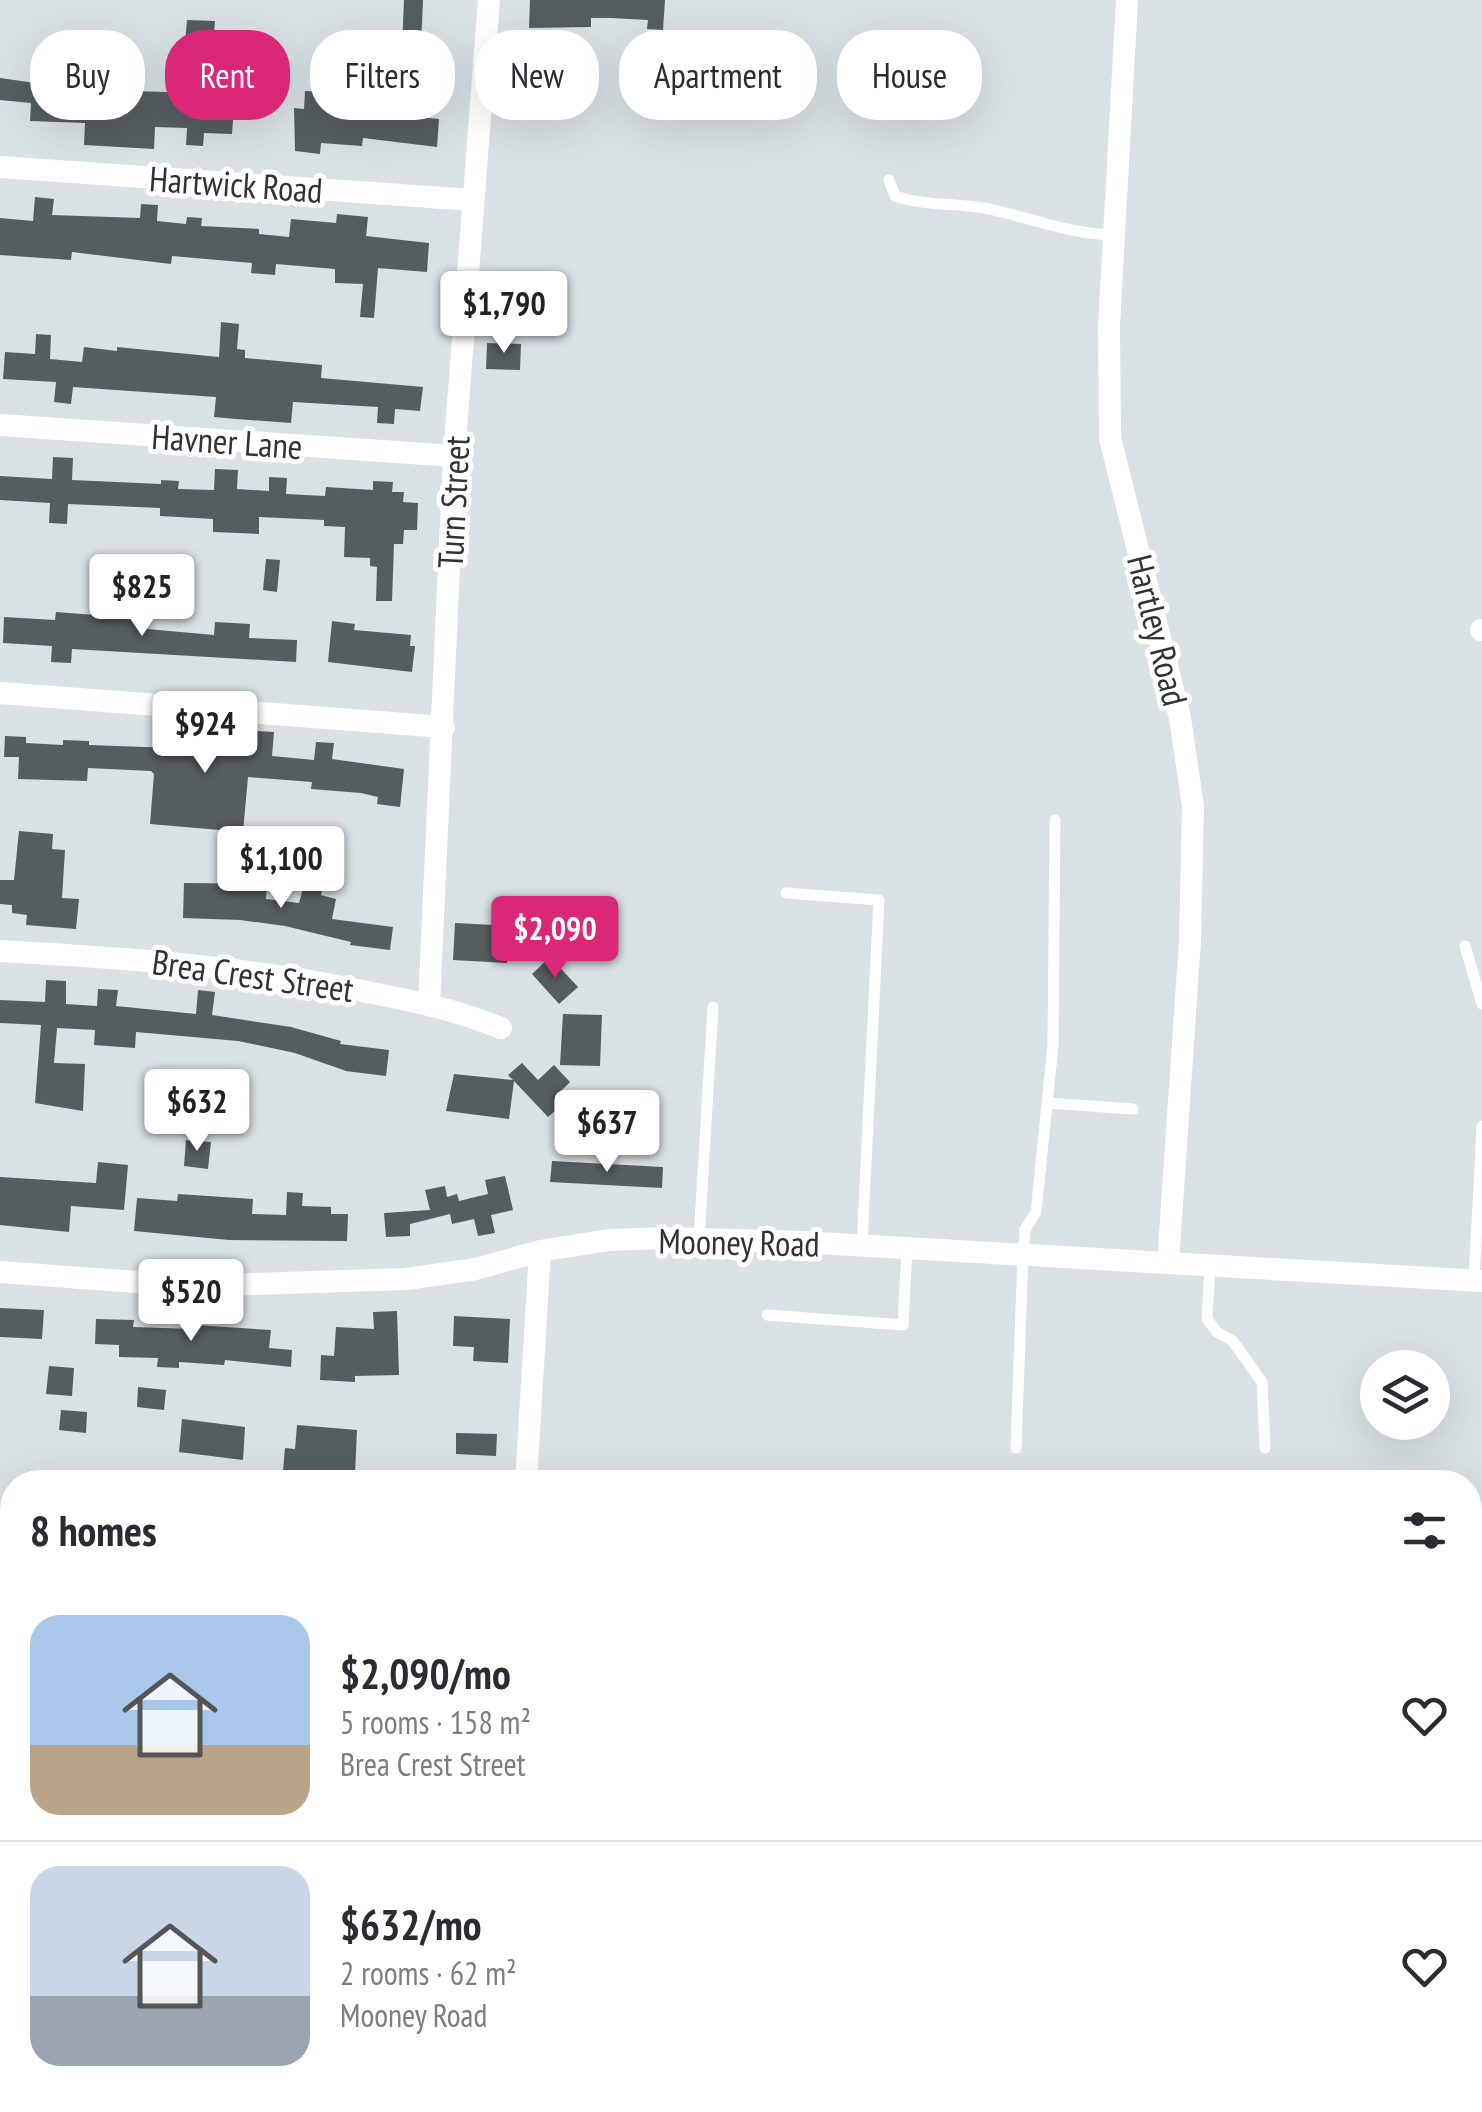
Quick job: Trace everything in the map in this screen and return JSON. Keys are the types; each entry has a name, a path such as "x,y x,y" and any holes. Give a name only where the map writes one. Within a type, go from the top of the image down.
{"street":[{"name":"Turn Street","path":"429,1004 454,456 488,0"},
{"name":"Hartley Road","path":"1127,0 1109,342 1110,438 1180,718 1193,806 1190,940 1168,1263"},
{"name":"Hartwick Road","path":"0,168 472,200"},
{"name":"Havner Lane","path":"0,425 454,456"},
{"path":"0,692 444,727"},
{"name":"Brea Crest Street","path":"0,951 229,967 461,1011 501,1028"},
{"name":"Mooney Road","path":"0,1272 190,1286 387,1279 476,1268 540,1251 609,1240 698,1239 1478,1281"},
{"path":"527,1470 540,1251"}],"lane":[{"path":"889,180 894,196 913,202 987,209 1072,233 1114,235"},
{"path":"1016,1448 1022,1255 1025,1229 1036,1212 1053,1045 1054,820"},
{"path":"786,893 878,900 862,1245"},
{"path":"1465,946 1482,1004"},
{"path":"698,1239 713,1007"},
{"path":"1048,1103 1134,1109"},
{"path":"1478,1281 1482,1126"},
{"path":"768,1315 903,1325 907,1248"},
{"path":"1210,1266 1207,1319 1217,1332 1232,1340 1262,1382 1264,1448"}],"building":[{"path":"404,0 423,0 422,30 403,30"},
{"path":"530,0 665,0 663,30 647,29 648,20 611,18 591,18 591,27 529,28"},
{"path":"187,20 215,21 214,30 186,30"},
{"path":"0,78 30,82 30,103 0,100"},
{"path":"145,91 165,92 165,120 233,120 232,134 204,133 203,146 186,145 187,128 155,127 154,149 84,145 85,123 30,121 145,120"},
{"path":"305,91 310,91 310,120 439,120 437,147 363,138 362,146 321,143 320,154 295,151 294,108 304,109"},
{"path":"35,197 54,199 52,215 140,218 141,204 158,205 157,221 186,224 187,217 202,218 201,226 259,229 259,234 289,237 291,219 336,223 337,214 368,217 366,236 429,243 427,272 378,268 374,318 360,317 363,284 335,283 335,269 276,264 275,275 251,273 252,263 172,256 171,264 72,252 71,260 0,255 0,218 33,221"},
{"path":"221,322 239,324 237,349 245,350 245,358 322,365 321,378 423,387 420,411 395,409 394,424 377,423 378,407 293,402 291,423 236,419 214,417 216,397 73,387 71,404 54,402 56,382 3,379 5,352 35,354 36,334 51,335 50,359 82,362 84,347 219,357"},
{"path":"487,343 521,344 520,370 486,369"},
{"path":"53,457 73,458 72,480 161,484 161,480 179,481 178,489 214,490 215,469 238,470 237,489 269,491 269,477 287,478 286,494 325,496 326,487 373,490 373,481 393,482 392,492 404,492 403,502 418,503 417,530 404,530 403,544 394,544 392,601 376,601 377,567 370,566 370,558 344,557 345,527 324,526 324,520 259,517 259,534 213,532 213,519 160,516 160,508 68,504 67,524 49,523 50,503 0,500 0,476 52,479"},
{"path":"266,559 280,560 277,592 263,590"},
{"path":"56,612 148,619 147,629 214,635 215,622 250,624 249,638 297,640 296,662 72,649 71,663 51,662 52,646 3,643 4,617 55,620"},
{"path":"332,621 355,624 354,630 411,635 410,646 415,646 412,672 328,662"},
{"path":"257,731 274,732 272,756 314,760 316,742 334,743 332,759 404,769 400,807 377,804 378,797 361,793 311,789 312,782 248,777 243,832 150,824 154,774 151,771 88,768 87,781 18,779 19,757 4,757 5,736 26,737 26,743 63,745 63,740 89,741 89,745 256,751"},
{"path":"19,831 53,834 52,849 65,850 62,898 79,899 76,929 26,925 27,915 12,913 12,905 0,904 0,880 14,880"},
{"path":"306,877 324,882 321,895 336,899 332,919 393,927 390,950 350,945 351,942 285,926 183,918 184,883 267,884 266,899 299,903"},
{"path":"455,923 494,925 493,940 508,940 507,963 453,960"},
{"path":"550,957 578,987 559,1004 532,974"},
{"path":"46,980 66,981 66,1004 97,1006 98,989 118,990 116,1006 196,1014 198,990 215,992 212,1015 291,1027 341,1041 340,1044 389,1050 386,1076 346,1071 295,1053 238,1041 136,1032 135,1048 94,1045 95,1030 57,1028 54,1063 85,1064 83,1111 35,1103 41,1025 0,1023 0,1000 45,1002"},
{"path":"563,1014 602,1015 600,1066 560,1065"},
{"path":"522,1063 538,1080 554,1065 570,1082 561,1091 568,1099 548,1117 514,1081 509,1119 446,1111 454,1074 513,1080 508,1075"},
{"path":"186,1140 211,1142 208,1169 184,1166"},
{"path":"552,1161 663,1167 662,1188 550,1182"},
{"path":"98,1162 128,1165 124,1210 71,1206 69,1232 0,1225 0,1177 96,1183"},
{"path":"505,1176 513,1210 491,1215 495,1233 478,1236 474,1219 452,1224 450,1214 410,1224 410,1236 386,1237 384,1213 430,1210 425,1190 445,1186 447,1197 457,1194 459,1201 488,1194 485,1180"},
{"path":"287,1192 303,1193 302,1206 331,1207 331,1214 348,1214 347,1241 229,1240 134,1231 137,1198 177,1201 178,1194 253,1199 252,1214 286,1215"},
{"path":"0,1308 44,1310 42,1339 0,1337"},
{"path":"397,1311 399,1375 355,1376 355,1382 320,1380 321,1355 334,1356 336,1327 374,1329 373,1312"},
{"path":"454,1316 510,1319 508,1363 473,1361 474,1347 453,1346"},
{"path":"96,1319 134,1320 133,1327 194,1329 194,1325 271,1330 269,1348 292,1350 291,1367 225,1360 224,1365 179,1362 179,1368 157,1367 158,1358 119,1357 119,1345 95,1344"},
{"path":"49,1366 74,1368 72,1396 46,1394"},
{"path":"138,1387 166,1390 164,1410 137,1407"},
{"path":"61,1410 87,1412 86,1433 59,1430"},
{"path":"182,1419 245,1427 243,1460 179,1452"},
{"path":"297,1425 357,1430 355,1470 283,1470 285,1448 295,1449"},
{"path":"456,1433 497,1434 496,1456 456,1454"}]}
